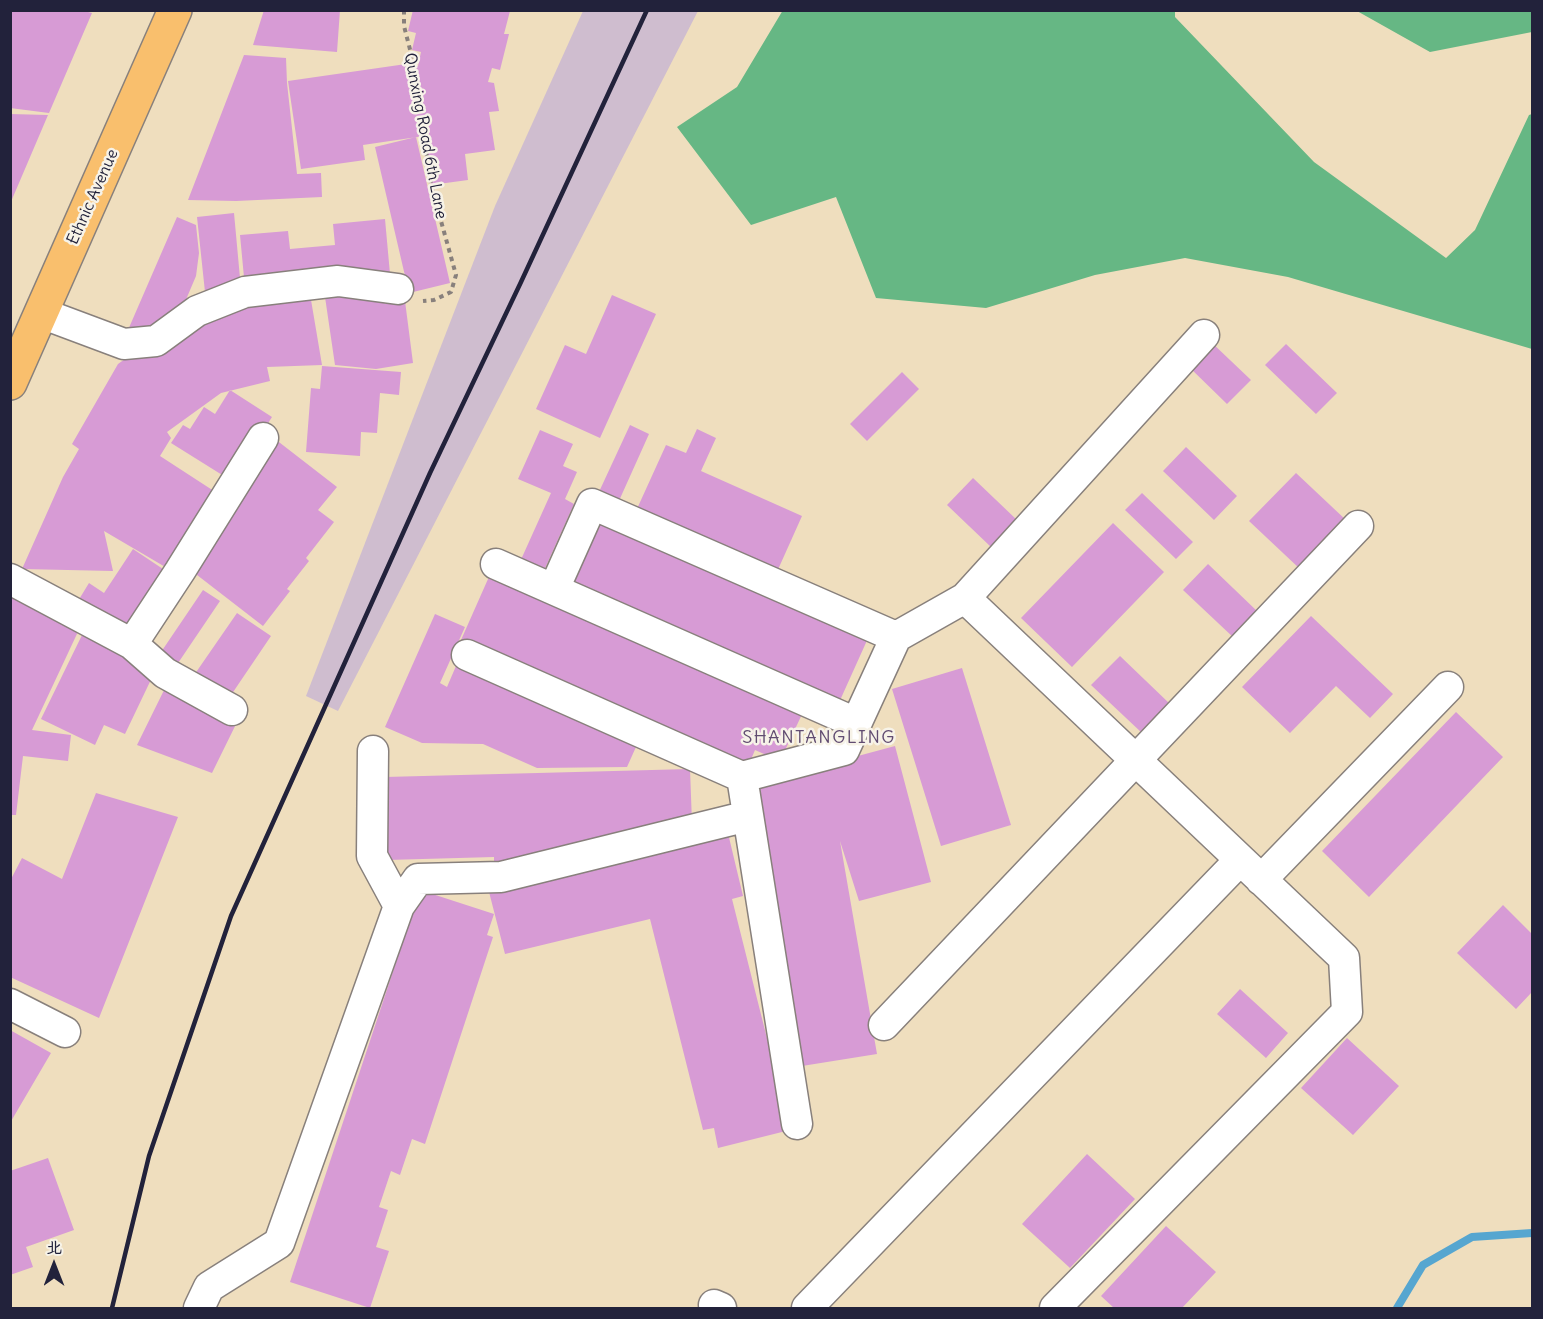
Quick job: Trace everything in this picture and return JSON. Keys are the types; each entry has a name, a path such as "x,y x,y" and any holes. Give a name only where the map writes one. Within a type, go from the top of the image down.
{"main road":[{"name":"Ethnic Avenue","path":"10,383 175,10"}],"street":[{"path":"41,313 124,344 156,341 198,311 245,292 338,280 398,289"},
{"path":"467,655 742,777 844,750 896,637 965,598 1204,335"},
{"path":"132,644 263,438"},
{"path":"554,589 592,504 896,637"},
{"path":"884,1024 1358,526"},
{"path":"495,564 855,723"},
{"path":"10,579 132,644 165,673 232,710"},
{"path":"965,598 1344,958 1347,1012 1055,1308"},
{"path":"1261,880 1448,687"},
{"path":"373,751 372,856 399,906"},
{"path":"742,777 798,1124"},
{"path":"199,1308 209,1287 279,1243 399,906 418,879 501,877 748,816"},
{"path":"807,1308 1240,860"},
{"path":"10,1004 65,1032"}],"path":[{"name":"Qunxing Road 6th Lane","path":"398,289 418,301 434,300 451,292 456,275 431,186 414,65 404,26 404,10"}],"shaded area":[{"path":"583,11 698,11 338,711 306,696 495,206"}],"green space":[{"path":"783,10 1175,11 1175,17 1314,162 1446,258 1475,230 1529,115 1532,114 1532,349 1288,277 1185,258 1095,275 986,308 876,298 836,197 751,225 677,127 737,87"},
{"path":"1357,11 1532,11 1532,32 1430,52"}],"building":[{"path":"10,10 80,10 92,13 49,113 10,108"},
{"path":"264,10 340,10 337,52 253,45"},
{"path":"413,10 510,11 504,34 509,34 500,70 492,68 488,82 494,83 499,111 489,112 495,150 465,154 468,180 431,185 424,136 363,145 365,160 301,169 288,81 413,63 418,66 421,52 412,50 416,33 408,31"},
{"path":"244,55 286,58 297,174 321,173 322,197 236,201 188,200"},
{"path":"10,114 48,115 10,204"},
{"path":"416,137 450,283 409,293 375,147"},
{"path":"234,213 241,289 205,292 197,217"},
{"path":"177,217 196,225 199,253 196,276 182,309 168,326 128,330"},
{"path":"385,219 390,274 245,288 240,235 288,231 290,249 335,245 333,224"},
{"path":"309,288 322,365 267,367 270,381 221,393 167,432 171,438 160,456 220,495 167,568 104,531 113,571 22,569 63,477 79,449 72,444 118,364 146,344 235,301"},
{"path":"383,290 385,304 405,301 413,363 376,369 335,365 325,297"},
{"path":"612,295 656,314 600,438 536,409 565,345 586,354"},
{"path":"1210,341 1251,380 1227,404 1187,365"},
{"path":"1286,344 1337,393 1316,414 1265,365"},
{"path":"322,366 401,372 399,395 380,393 377,433 361,432 360,456 306,452 311,388 320,389"},
{"path":"902,372 919,389 867,441 850,424"},
{"path":"230,390 272,417 243,462 227,478 171,443 183,425 190,429 204,407 215,414"},
{"path":"630,425 649,434 618,503 598,494"},
{"path":"697,429 716,438 701,471 802,516 776,574 636,511 666,445 686,453"},
{"path":"540,430 573,444 563,466 577,472 565,499 574,504 542,575 519,564 551,493 518,479"},
{"path":"275,439 337,487 318,510 334,522 306,558 309,561 287,589 290,591 263,626 188,568"},
{"path":"1186,447 1237,496 1214,520 1163,471"},
{"path":"1296,473 1347,521 1300,569 1249,521"},
{"path":"973,478 1017,520 991,547 947,505"},
{"path":"1142,493 1193,542 1176,559 1125,510"},
{"path":"604,517 869,636 837,707 571,588"},
{"path":"1113,523 1164,572 1072,667 1021,618"},
{"path":"133,549 166,571 125,632 78,601 89,583 104,593"},
{"path":"1208,564 1258,612 1234,638 1183,590"},
{"path":"492,570 804,710 780,761 755,750 747,769 461,640"},
{"path":"203,590 220,601 174,669 157,658"},
{"path":"10,592 83,621 32,730 71,735 68,761 23,756 16,815 10,815"},
{"path":"237,613 271,636 225,704 190,681"},
{"path":"435,614 465,627 440,683 447,687 459,659 640,738 627,767 537,768 483,744 422,743 385,727"},
{"path":"1311,616 1393,694 1370,718 1336,686 1290,733 1242,687"},
{"path":"83,633 157,667 125,734 104,725 95,745 41,719"},
{"path":"1120,656 1170,704 1142,733 1091,685"},
{"path":"962,668 1011,825 941,846 892,689"},
{"path":"170,678 240,716 212,773 137,745"},
{"path":"1456,712 1503,757 1369,897 1322,851"},
{"path":"895,746 931,882 859,901 840,841 877,1054 802,1066 754,784"},
{"path":"690,769 692,823 494,871 494,857 387,860 385,777"},
{"path":"96,793 178,817 99,1018 10,977 10,881 22,858 62,879"},
{"path":"727,829 743,896 732,899 790,1130 718,1148 714,1128 703,1130 650,919 505,954 488,888"},
{"path":"420,890 494,914 487,935 493,937 425,1144 412,1139 400,1175 391,1171 379,1207 388,1210 376,1247 389,1251 370,1308 290,1282"},
{"path":"1503,905 1532,934 1532,992 1516,1009 1457,953"},
{"path":"1240,989 1288,1033 1266,1058 1217,1014"},
{"path":"10,1030 51,1053 10,1123"},
{"path":"1347,1038 1399,1086 1353,1135 1301,1088"},
{"path":"1087,1154 1135,1199 1070,1268 1022,1224"},
{"path":"48,1158 74,1230 26,1247 33,1267 10,1275 10,1171"},
{"path":"1166,1226 1216,1272 1182,1308 1114,1308 1101,1296"}],"waterway":[{"path":"1397,1308 1423,1265 1472,1237 1532,1233"}],"railway":[{"path":"112,1308 149,1156 231,916 430,473 647,10"}],"district":[{"name":"SHANTANGLING","path":"819,738"}]}
